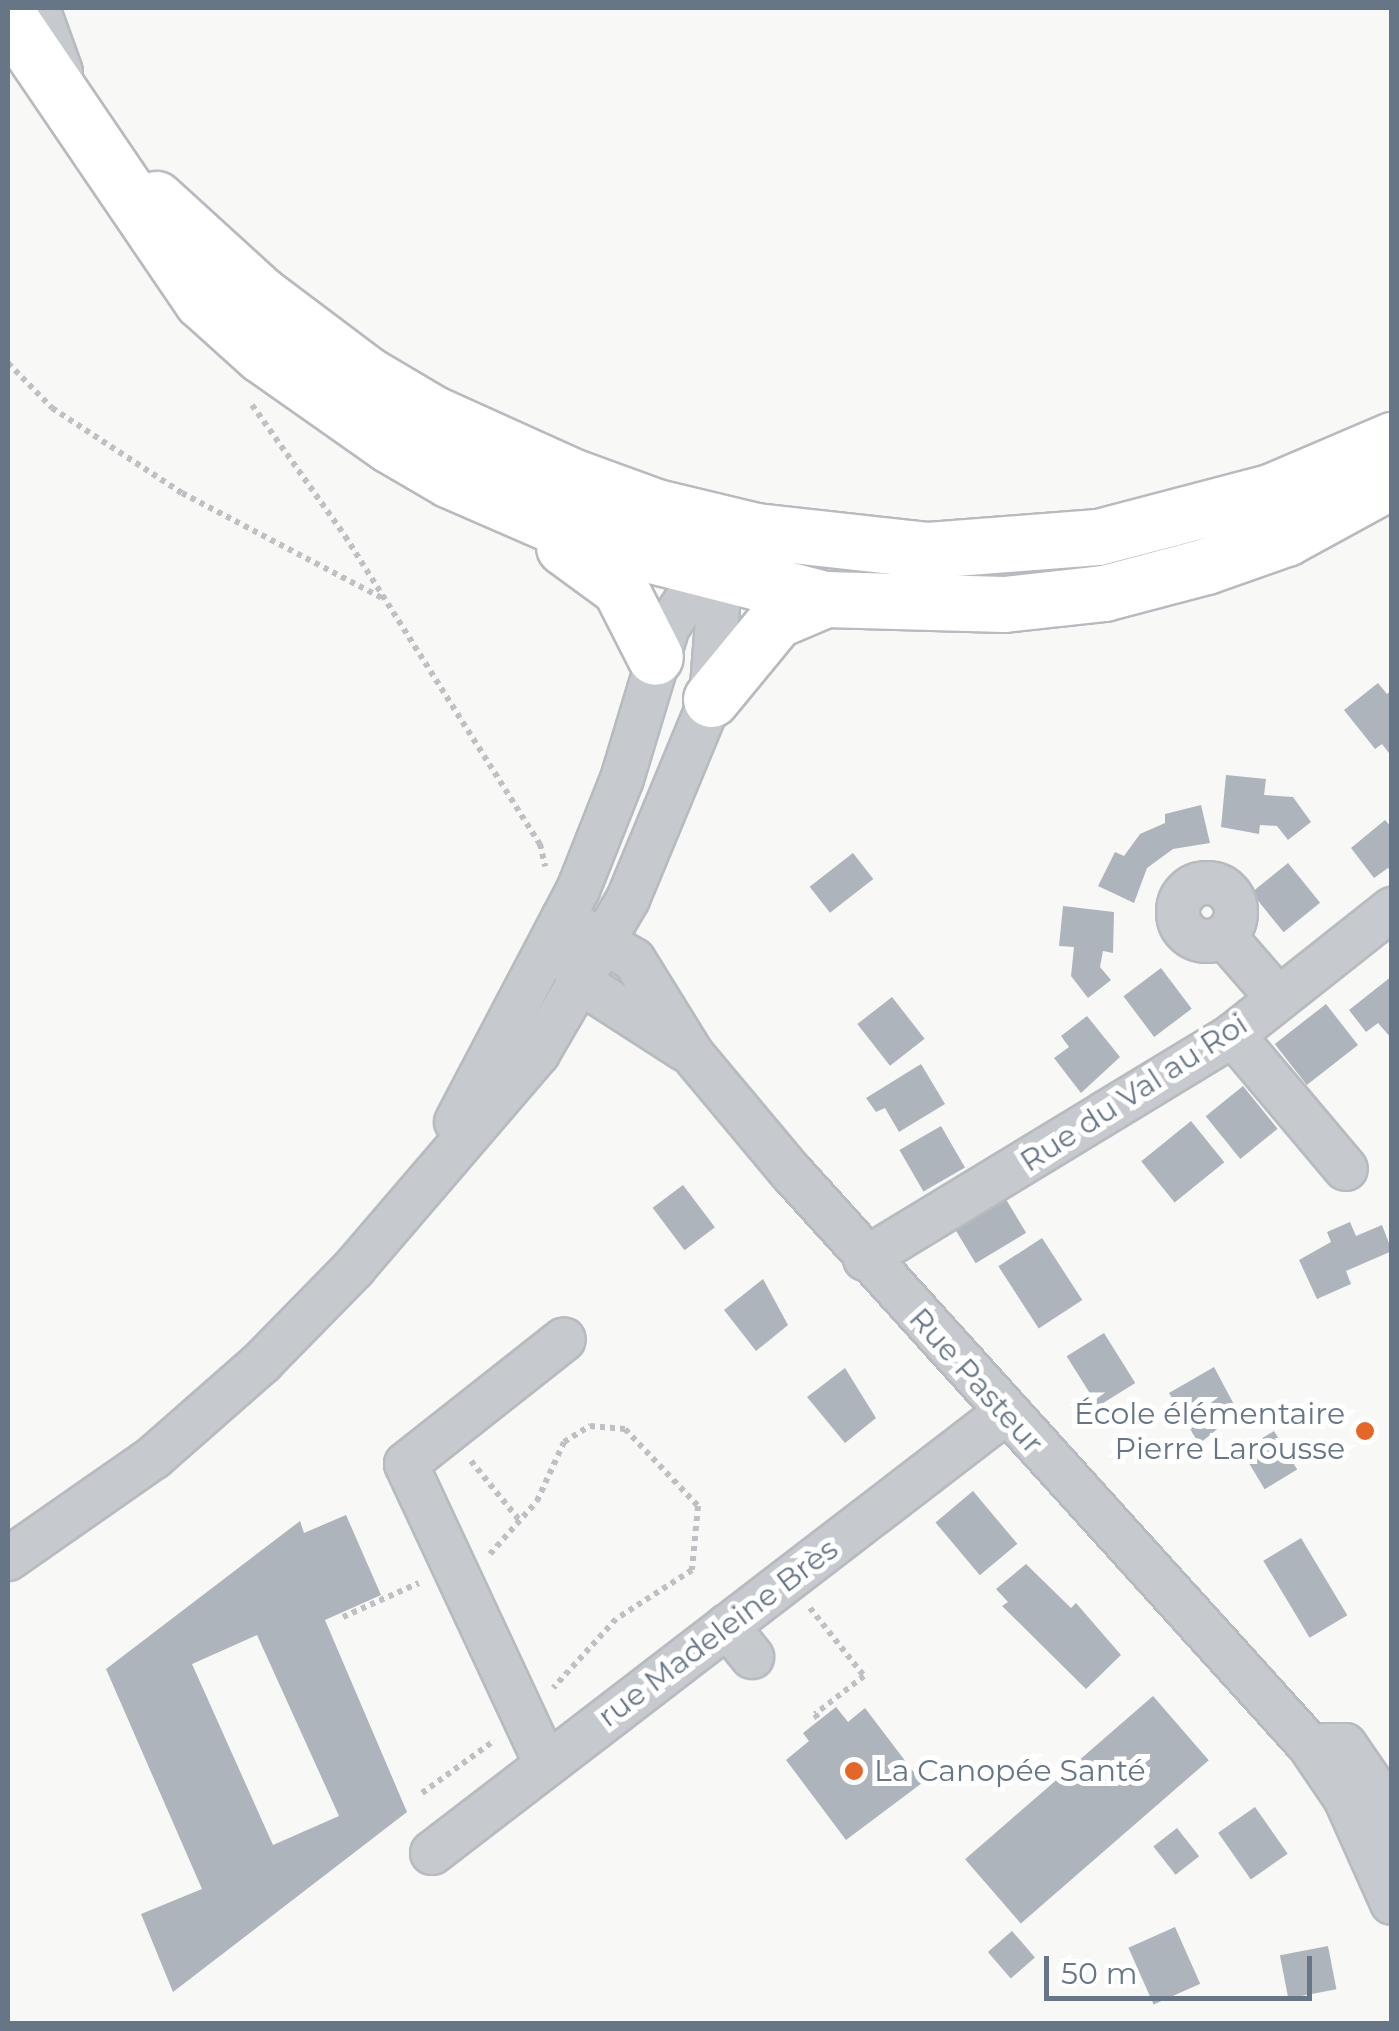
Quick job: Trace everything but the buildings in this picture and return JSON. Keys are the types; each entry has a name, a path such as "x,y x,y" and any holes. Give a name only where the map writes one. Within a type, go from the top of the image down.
{"main road":[{"path":"8,16 202,301 262,355 390,445 548,524 720,549 928,550 1098,537 1270,492 1392,440"},
{"path":"86,129 260,294 382,384 496,447 656,506 720,549 825,599 923,606 1104,593 1286,538 1392,480"},
{"path":"548,524 572,559 620,588 655,657"},
{"path":"711,699 776,620 825,599"}],"street":[{"path":"38,8 86,129"},
{"path":"419,1188 565,915 622,780 655,657 684,601 720,549"},
{"path":"8,1559 88,1506 216,1406 323,1302 419,1188 509,1090 582,984 606,940 711,699 720,549"},
{"name":"Rue du Val au Roi","path":"865,1259 1234,1035 1392,909"},
{"name":"Rue Pasteur","path":"565,915 606,940 648,978 692,1054 865,1259 1309,1745 1345,1798 1392,1903"},
{"name":"Rue Pasteur","path":"565,915 582,984 692,1054"},
{"path":"1224,936 1277,997"},
{"path":"1234,1035 1346,1170"},
{"path":"546,1764 406,1464 564,1339"},
{"name":"rue Madeleine Brès","path":"432,1853 546,1764 740,1642 786,1580 1005,1413"},
{"path":"1309,1745 1345,1744 1387,1802"}],"path":[{"path":"8,364 52,408 182,493 387,601"},
{"path":"345,536 540,844 546,874 565,915"},
{"path":"343,1617 454,1567 486,1558 521,1522 564,1442 590,1426 624,1429 698,1506 700,1529 692,1570 616,1620 523,1715 422,1793"},
{"path":"447,1432 521,1522"},
{"path":"786,1580 864,1676 815,1714 819,1720"}],"place":[{"name":"École élémentaire Pierre Larousse","path":"1365,1431"},
{"name":"La Canopée Santé","path":"854,1771"}]}
